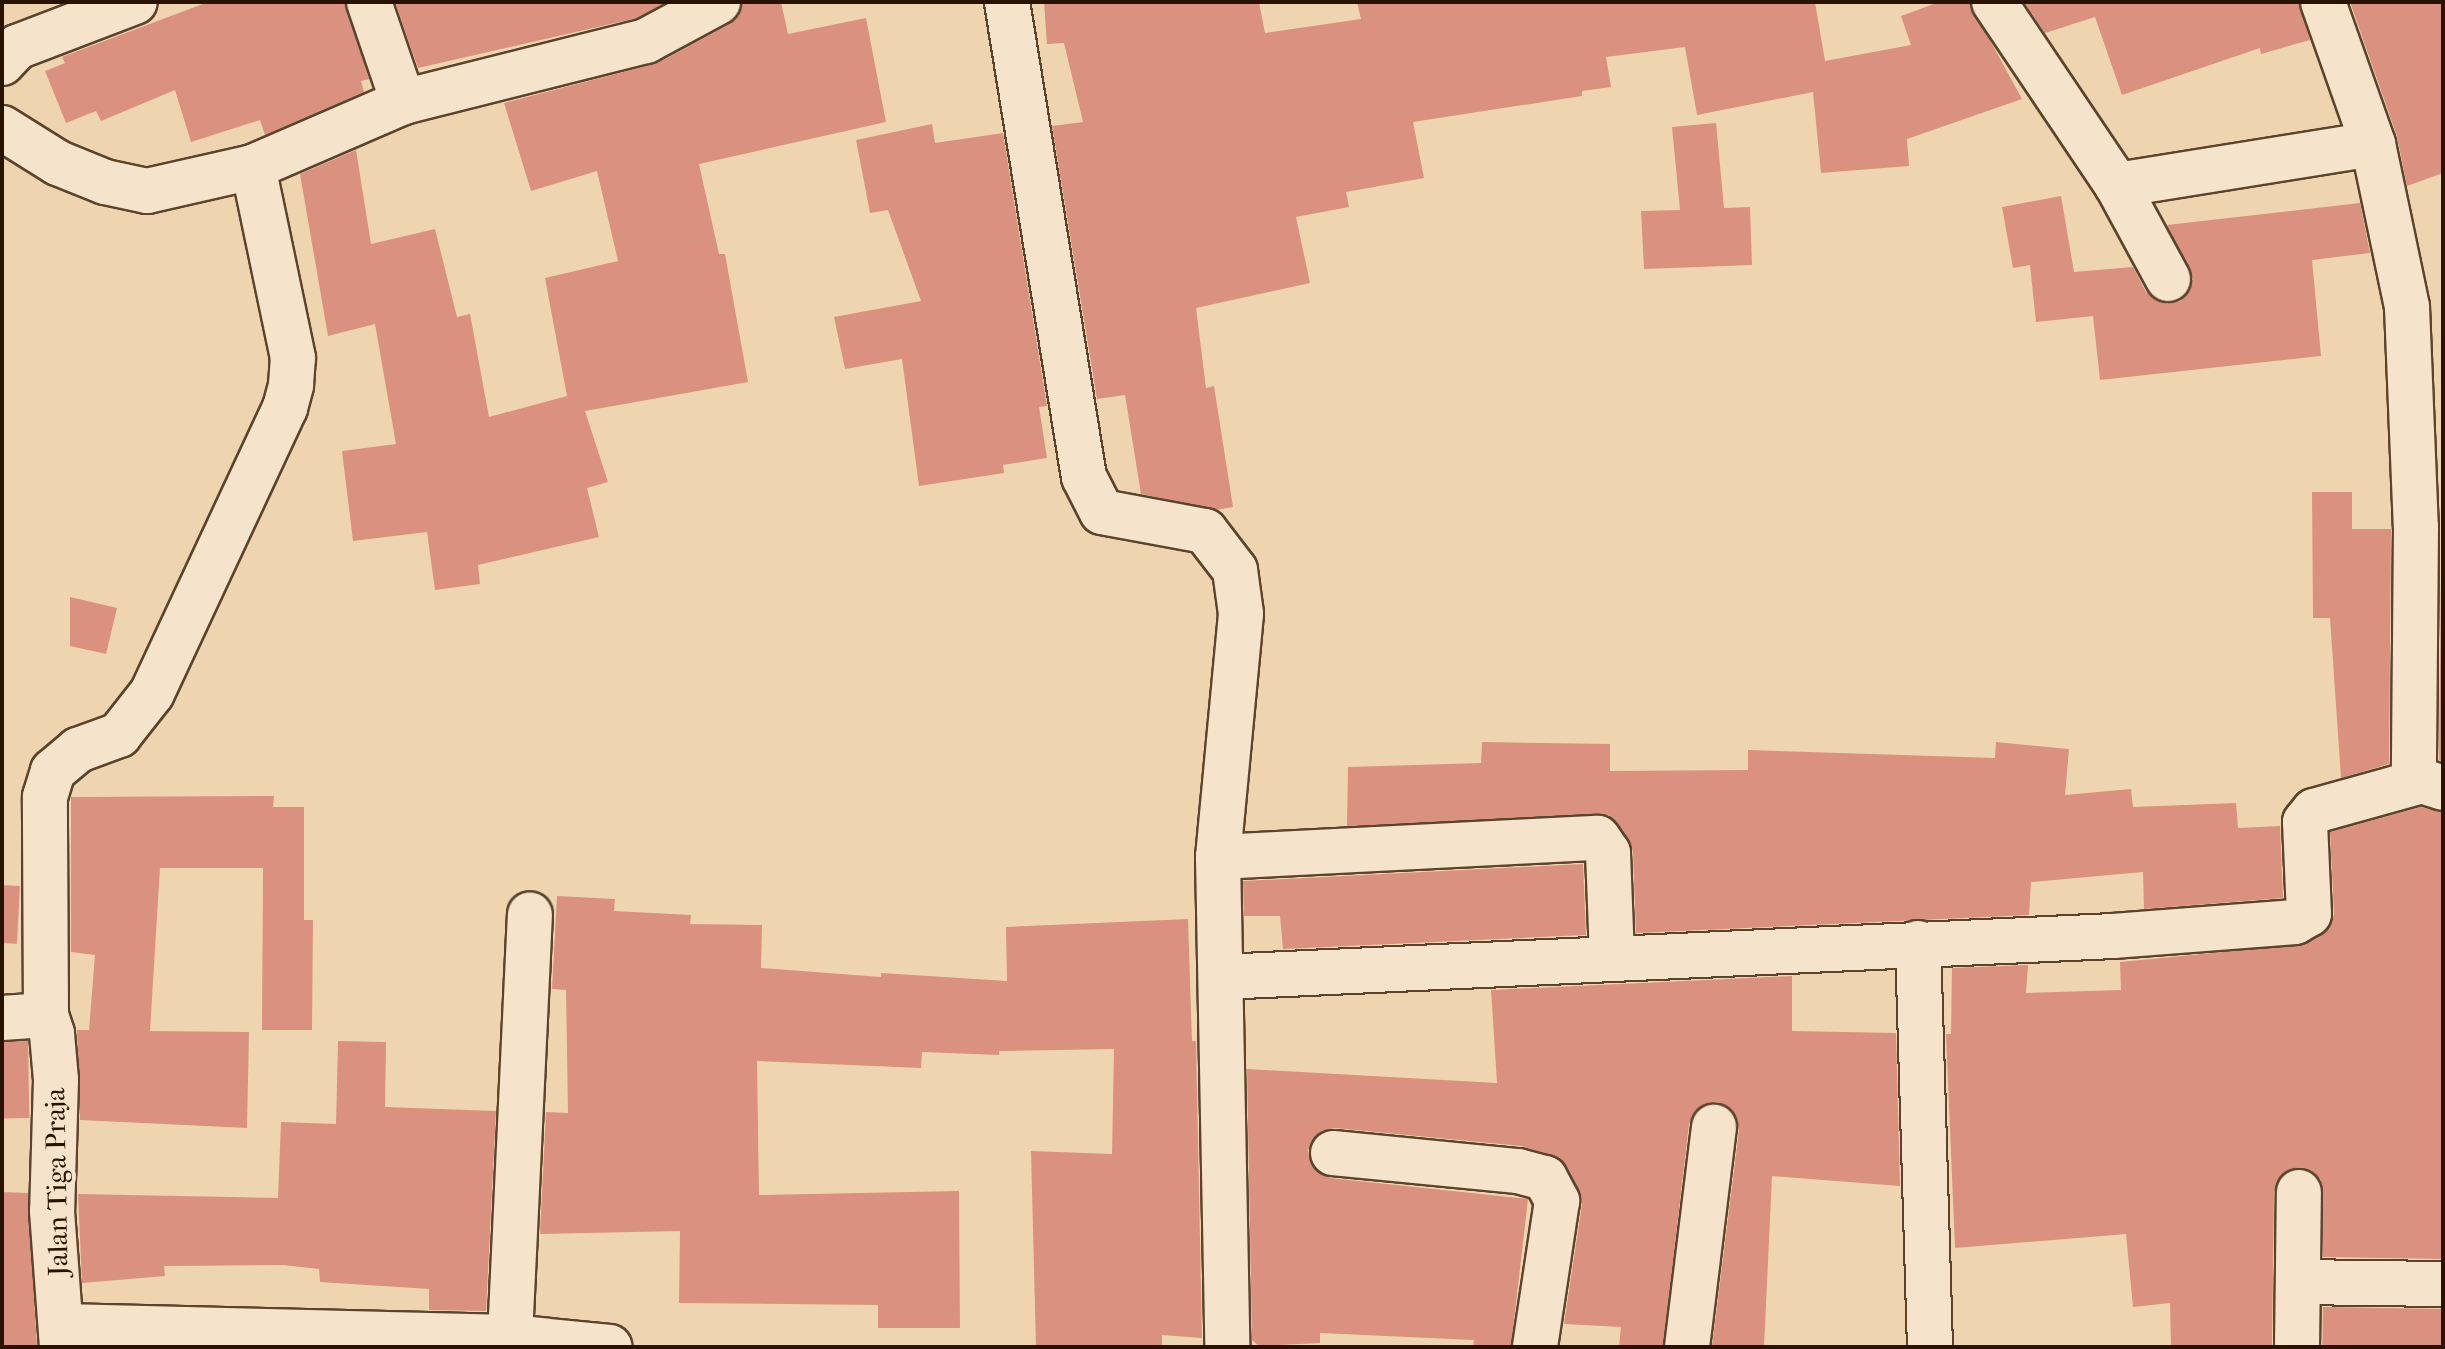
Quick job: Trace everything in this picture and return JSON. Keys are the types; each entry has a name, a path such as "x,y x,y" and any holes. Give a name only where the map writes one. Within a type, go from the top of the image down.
{"street":[{"path":"2,63 17,47 135,2"},
{"path":"369,2 403,102"},
{"path":"2,128 58,163 105,182 147,191 253,167 403,102 646,41 718,2"},
{"path":"1007,2 1084,477 1102,512 1205,531 1235,570 1241,614 1218,857 1227,1347"},
{"path":"1994,2 2117,185 2168,279"},
{"path":"2323,2 2373,144 2407,307 2430,526 2414,772 2433,785"},
{"path":"2117,185 2373,144"},
{"name":"Jalan Tiga Praja","path":"253,167 293,358 291,385 152,693 119,735 78,750 53,771 45,797 46,1015 56,1080 52,1211 62,1336 510,1337 610,1347"},
{"path":"1221,977 1612,956 2113,936 2295,922 2309,914 2305,822 2314,811 2433,785"},
{"path":"1218,857 1598,838 1608,853 1612,956"},
{"path":"510,1337 530,914"},
{"path":"1918,943 1930,1347"},
{"path":"2,1018 46,1015"},
{"path":"1687,1347 1714,1127"},
{"path":"1333,1153 1545,1178 1557,1201 1535,1347"},
{"path":"2297,1347 2299,1192"},
{"path":"2298,1282 2443,1284"}],"building":[{"path":"208,2 345,2 369,79 361,81 364,92 265,135 260,120 191,142 175,90 101,121 96,111 66,123 45,71 65,63 62,57"},
{"path":"395,2 666,2 637,18 418,68"},
{"path":"743,2 781,2 788,34 866,18 886,122 699,164 719,254 725,254 748,382 585,411 608,482 587,488 599,537 478,565 480,584 435,590 427,532 353,541 342,451 396,444 375,324 328,336 300,174 356,150 371,244 435,229 457,317 470,314 489,417 567,396 545,278 618,261 597,171 531,191 504,103 658,63 730,24"},
{"path":"1044,2 1259,2 1265,33 1361,19 1357,2 1815,2 1825,61 1911,45 1901,16 1939,2 1969,2 2022,99 1907,139 1909,166 1821,173 1813,92 1697,115 1685,47 1606,57 1611,87 1582,91 1582,96 1413,122 1424,178 1346,192 1349,207 1296,217 1310,283 1196,308 1206,388 1214,386 1233,507 1216,510 1141,494 1125,395 1097,399 1052,126 1083,122 1064,43 1047,44"},
{"path":"2024,2 2299,2 2310,40 2261,54 2260,48 2122,95 2095,17 2045,33"},
{"path":"2350,2 2443,2 2443,173 2407,186 2397,136"},
{"path":"1716,123 1724,208 1750,207 1752,265 1644,269 1641,211 1680,210 1672,127"},
{"path":"932,124 935,143 1003,133 1047,406 1039,407 1047,458 1003,465 1004,473 919,486 902,359 845,369 834,317 921,301 888,210 870,213 856,140"},
{"path":"2061,196 2074,272 2133,267 2146,292 2167,304 2181,301 2193,279 2167,225 2360,203 2370,253 2312,260 2321,356 2100,380 2093,316 2036,322 2030,265 2013,268 2002,207"},
{"path":"2312,492 2352,492 2352,529 2391,529 2389,764 2341,778 2330,618 2313,618"},
{"path":"2443,574 2443,762 2439,760"},
{"path":"70,597 117,608 106,654 70,646"},
{"path":"1482,742 1610,744 1610,771 1748,770 1748,750 1995,758 1996,742 2069,749 2065,795 2131,789 2133,807 2236,803 2238,828 2280,826 2283,898 2144,909 2143,872 2031,882 2029,915 1636,933 1633,851 1609,815 1347,826 1348,767 1481,763"},
{"path":"274,796 273,807 304,807 304,920 313,920 312,1030 262,1030 263,868 160,868 150,1031 249,1032 247,1128 80,1120 77,1030 89,1030 95,955 71,952 71,797"},
{"path":"2421,807 2443,812 2443,1259 2323,1257 2321,1180 2311,1170 2288,1170 2274,1192 2272,1347 2171,1347 2170,1303 2133,1307 2126,1234 1955,1248 1946,1034 1951,1034 1952,968 2028,965 2026,993 2121,990 2120,962 2307,944 2330,927 2334,914 2330,832"},
{"path":"1583,864 1586,935 1283,949 1280,916 1244,916 1243,881"},
{"path":"2,885 20,886 17,944 2,943"},
{"path":"557,896 615,899 614,911 691,915 690,924 762,925 761,968 881,977 881,973 1007,981 1006,927 1188,919 1192,1041 1196,1041 1202,1338 1162,1335 1162,1347 1036,1347 1031,1151 1112,1154 1114,1049 999,1051 999,1055 922,1052 921,1068 757,1061 759,1195 959,1191 960,1328 878,1328 878,1305 679,1303 680,1231 540,1234 546,1112 568,1113 566,990 552,989"},
{"path":"1792,976 1792,1031 1896,1033 1900,1186 1772,1176 1764,1347 1712,1347 1739,1130 1730,1108 1716,1102 1695,1111 1689,1124 1663,1347 1619,1347 1621,1327 1564,1324 1582,1204 1560,1158 1521,1146 1335,1128 1322,1131 1308,1150 1311,1164 1330,1178 1528,1199 1511,1347 1473,1347 1474,1340 1320,1333 1320,1343 1259,1346 1252,1340 1247,1069 1497,1083 1491,990"},
{"path":"2,1041 28,1041 29,1118 3,1118"},
{"path":"338,1041 386,1042 385,1107 496,1111 486,1311 429,1310 429,1289 320,1282 319,1269 283,1265 164,1266 165,1276 82,1283 78,1194 278,1198 281,1122 336,1124"},
{"path":"2,1192 28,1193 37,1347 2,1347"},
{"path":"2323,1307 2443,1309 2442,1347 2322,1347"}]}
